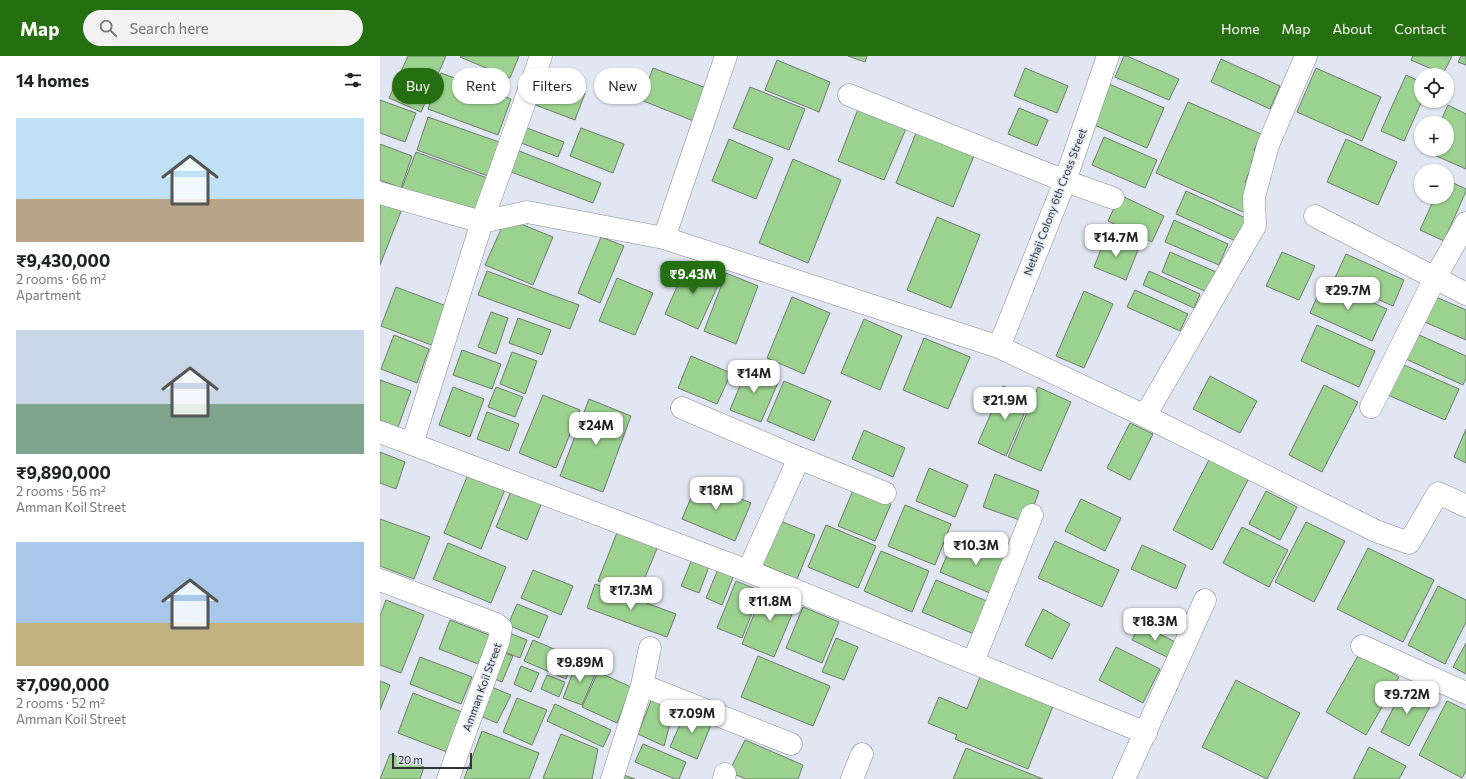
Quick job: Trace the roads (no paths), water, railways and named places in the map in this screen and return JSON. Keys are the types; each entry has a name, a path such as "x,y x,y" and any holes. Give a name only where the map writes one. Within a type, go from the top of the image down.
{"street":[{"path":"412,444 482,222 541,56"},
{"path":"664,238 726,56"},
{"name":"Nethaji Colony 6th Cross Street","path":"999,347 1065,181 1108,56"},
{"path":"1145,416 1255,226 1254,197 1268,145 1306,56"},
{"path":"849,95 1065,181 1113,198"},
{"path":"380,193 482,222 527,212 664,238 999,347 1145,416 1376,531 1409,543 1438,493 1466,506"},
{"path":"1315,216 1466,294"},
{"path":"1371,406 1435,278 1466,223"},
{"path":"682,408 799,458 885,492"},
{"path":"380,432 748,571 1146,733"},
{"path":"748,571 799,458"},
{"path":"973,662 1032,515"},
{"name":"Amman Koil Street","path":"380,580 496,624 501,628 499,640 448,779"},
{"path":"1124,779 1205,600"},
{"path":"1362,646 1466,693"},
{"path":"612,779 642,685 650,648"},
{"path":"642,685 791,744"},
{"path":"852,779 862,754"}]}
